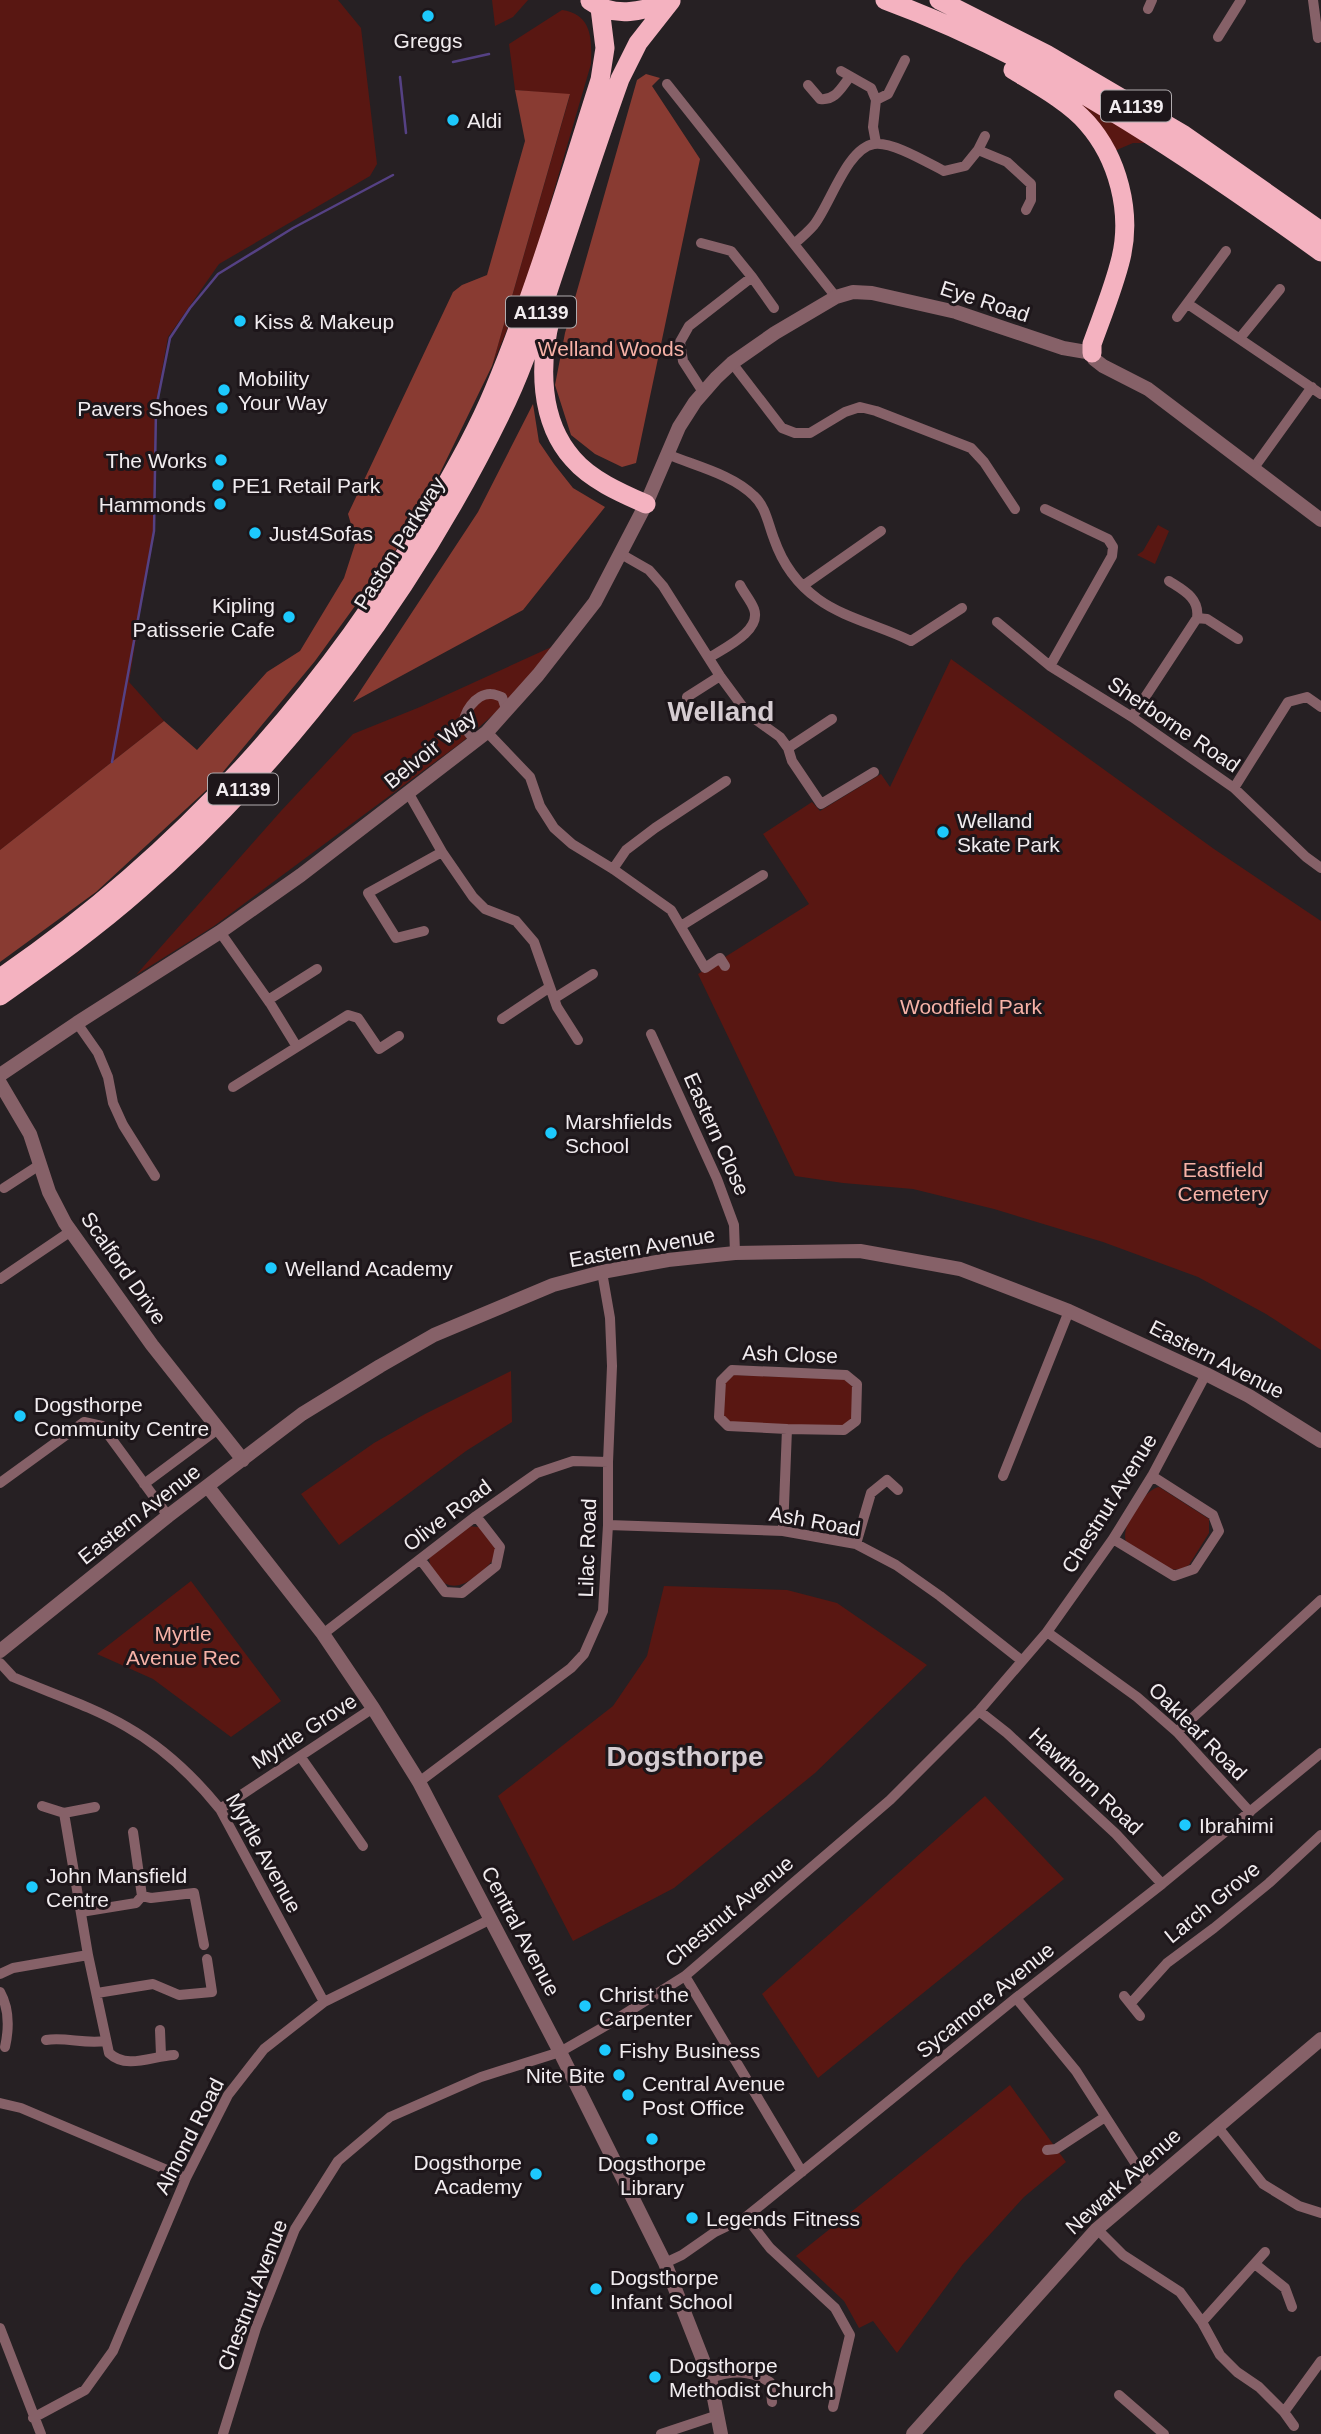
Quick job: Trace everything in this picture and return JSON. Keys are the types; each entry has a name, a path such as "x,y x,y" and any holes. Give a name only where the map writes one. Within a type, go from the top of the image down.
{"highway":[{"name":"A1139","path":"885,0 952,27 1049,76 1172,148 1321,252"},
{"name":"A1139","path":"939,0 1046,54 1184,135 1321,231"},
{"path":"594,4 618,12 640,11 672,1"},
{"name":"Paston Parkway","path":"0,996 139,890 180,853 267,763 349,662 427,548 502,409 538,324 598,139 626,64 647,30 672,1"},
{"name":"Paston Parkway","path":"0,978 129,880 212,799 256,752 338,654 414,540 461,458 488,403 522,319 600,79 605,48 594,4"},
{"path":"952,27 973,46 1046,90 1086,121 1107,152 1123,201 1125,233 1121,258 1091,353"},
{"path":"576,207 566,264 545,342 545,398 554,430 573,460 602,482 646,504"}],"street":[{"path":"1218,37 1241,0"},
{"path":"1316,5 1318,38"},
{"path":"876,100 888,93 905,60"},
{"path":"808,85 820,99 825,100 838,93 845,74 871,88 876,100 873,127 876,143"},
{"path":"667,83 674,99 836,297"},
{"path":"794,244 814,225 849,164 862,148 876,143 901,150 944,171 965,166 985,136"},
{"path":"978,150 1007,162 1031,184 1028,205 1043,205"},
{"path":"701,243 731,251 774,308"},
{"path":"1177,317 1226,251"},
{"path":"703,392 683,361 680,342 689,326 752,276"},
{"path":"1240,338 1280,289"},
{"name":"Eye Road","path":"836,297 853,292 894,296 956,312 1063,348 1091,353 1102,366 1148,389 1321,520"},
{"name":"Belvoir Way","path":"0,1075 220,932 308,870 482,736 540,673 593,605 646,504 679,427 703,392 732,363 775,333 836,297"},
{"path":"1188,304 1316,390 1253,469"},
{"path":"732,363 782,428 795,433 810,433 845,412 860,407 876,411 971,448 984,462 1015,509"},
{"path":"667,454 739,484 755,497 768,519 789,572 817,598 842,612 911,640 962,608"},
{"path":"1045,509 1108,539 1113,547 1112,556 1051,666"},
{"path":"804,585 881,531"},
{"path":"621,554 649,570 663,586 748,715 780,737 788,748 792,761 821,804 874,772"},
{"path":"1132,717 1197,618 1198,612 1188,593 1169,581"},
{"path":"709,658 751,630 756,618 754,609 740,585"},
{"path":"1197,618 1207,619 1237,639"},
{"name":"Sherborne Road","path":"996,622 1051,666 1132,717 1234,788 1321,868"},
{"path":"687,697 720,676"},
{"path":"506,709 502,697 491,694 482,696 467,710 465,727 482,736 530,777 540,806 554,828 572,844 671,910 705,968 720,958 725,966"},
{"path":"1234,788 1288,702 1307,697 1321,707"},
{"path":"788,748 832,719"},
{"path":"613,869 626,850 726,781"},
{"path":"409,794 442,852 481,906 516,921 534,942 557,1007 578,1040"},
{"path":"424,931 396,937 368,893 442,852"},
{"path":"681,926 763,875"},
{"path":"220,932 297,1047"},
{"path":"268,1000 317,969"},
{"path":"502,1019 593,974"},
{"path":"233,1087 348,1015 358,1017 379,1049 399,1036"},
{"path":"77,1023 98,1053 108,1077 113,1103 123,1125 155,1176"},
{"name":"Eastern Close","path":"650,1034 717,1179 734,1225 735,1253"},
{"name":"Scalford Drive","path":"0,1083 30,1134 49,1192 71,1231 152,1345 243,1460"},
{"path":"4,1188 41,1164"},
{"path":"0,1279 71,1231"},
{"name":"Eastern Avenue","path":"0,1651 168,1516 303,1414 434,1335 553,1285 602,1272 668,1260 735,1253 860,1251 960,1269 1069,1311 1206,1374 1279,1413 1321,1441"},
{"name":"Lilac Road","path":"419,1782 571,1668 584,1654 603,1611 612,1366 610,1318 602,1272"},
{"path":"1003,1476 1069,1311"},
{"name":"Ash Close","path":"732,1370 846,1375 857,1384 856,1421 844,1430 787,1429 728,1426 719,1417 721,1381 732,1370"},
{"name":"Chestnut Avenue","path":"223,2434 256,2328 295,2229 338,2161 390,2117 481,2077 560,2052 685,1976 890,1800 979,1711 1047,1632 1113,1539 1152,1476 1206,1374"},
{"path":"0,1483 84,1422 102,1426 168,1516"},
{"path":"144,1484 218,1429"},
{"path":"783,1531 787,1429"},
{"name":"Olive Road","path":"323,1634 475,1516 545,1470 573,1461 608,1462"},
{"path":"1113,1539 1174,1576 1194,1569 1219,1531 1213,1515 1152,1476"},
{"path":"856,1544 871,1493 887,1480 898,1490"},
{"name":"Central Avenue","path":"208,1487 323,1634 419,1782 560,2052 665,2263 710,2378 721,2434"},
{"path":"420,1559 445,1592 462,1593 496,1566 500,1547 475,1516"},
{"name":"Ash Road","path":"608,1525 783,1531 856,1544 896,1565 1021,1660"},
{"path":"1177,1732 1321,1600"},
{"name":"Oakleaf Road","path":"1047,1632 1137,1697 1177,1732 1250,1812"},
{"name":"Myrtle Avenue","path":"0,1663 13,1676 127,1727 203,1787 220,1809 324,2002"},
{"name":"Myrtle Grove","path":"220,1809 373,1708"},
{"name":"Hawthorn Road","path":"979,1711 1007,1733 1116,1834 1162,1884"},
{"name":"Sycamore Avenue","path":"665,2263 682,2255 715,2232 746,2217 1321,1754"},
{"path":"300,1756 363,1846"},
{"path":"42,1806 64,1813 95,1807"},
{"path":"64,1813 88,1955 109,2053 115,2059 126,2063 161,2055 174,2055"},
{"path":"81,1912 136,1903 142,1896 133,1832"},
{"name":"Larch Grove","path":"1140,2016 1127,1999 1167,1963 1269,1883 1321,1835"},
{"path":"142,1896 151,1898 194,1893 204,1945"},
{"name":"Almond Road","path":"33,2418 85,2390 113,2351 186,2178 228,2095 264,2049 324,2002 491,1919"},
{"path":"0,1974 13,1968 88,1955"},
{"path":"97,1993 153,1984 179,1996 212,1992 207,1959"},
{"path":"685,1976 802,2172"},
{"path":"0,1992 7,2016 5,2047"},
{"path":"1016,1998 1076,2071 1148,2183"},
{"path":"160,2030 161,2055"},
{"path":"46,2040 61,2038 84,2042 105,2041"},
{"name":"Newark Avenue","path":"913,2434 1097,2229 1321,2039"},
{"path":"0,2103 21,2108 186,2178"},
{"path":"1047,2150 1056,2149 1105,2118"},
{"path":"1217,2126 1263,2184 1299,2206 1321,2213"},
{"path":"746,2217 770,2248 835,2308 850,2335 834,2407"},
{"path":"1097,2229 1123,2255 1180,2292 1202,2322 1220,2355 1237,2372 1259,2387 1294,2426"},
{"path":"1202,2322 1265,2252"},
{"path":"1255,2264 1285,2288 1292,2307"},
{"path":"0,2328 41,2434"},
{"path":"1284,2412 1321,2361"},
{"path":"710,2378 721,2374 752,2372 770,2382 772,2402"},
{"path":"1119,2395 1164,2434"},
{"path":"661,2434 718,2415"}],"green space":[{"path":"0,0 338,0 361,28 377,164 370,176 219,264 168,337 155,408 153,530 129,682 164,721 0,850"},
{"path":"492,0 528,0 513,17 495,26"},
{"path":"562,10 572,12 585,22 590,37 591,64 529,276 492,366 570,95 515,90 509,44"},
{"name":"Welland Woods","path":"646,74 660,78 652,86 700,159 636,463 622,467 595,454 571,435 555,385 565,333 637,80"},
{"path":"1050,85 1149,143 1133,143 1112,152"},
{"path":"515,90 570,94 492,366 438,477 403,540 315,661 213,784 96,892 0,962 0,850 164,721 197,750 267,672 300,651 344,578 356,541 348,514 453,292 462,285 487,275 525,141"},
{"path":"533,404 539,442 554,464 573,488 605,507 523,610 353,702 478,512"},
{"path":"1158,525 1169,531 1155,564 1137,555 1143,551"},
{"path":"558,644 510,700 462,742 214,926 136,975 353,734 420,707"},
{"name":"Woodfield Park","path":"951,659 1214,849 1321,921 1321,1350 1266,1314 1198,1277 1103,1242 994,1209 913,1189 795,1176 698,974 809,904 763,834 812,802 820,811 881,774 890,787"},
{"path":"511,1371 512,1422 466,1451 339,1545 301,1494 374,1443"},
{"path":"734,1375 844,1379 853,1387 852,1420 843,1427 730,1423 721,1416 725,1382"},
{"path":"1159,1487 1209,1519 1209,1533 1189,1565 1181,1569 1170,1570 1126,1542 1126,1527 1134,1510 1146,1495"},
{"path":"466,1526 479,1527 496,1549 495,1558 468,1582 452,1586 438,1577 429,1556"},
{"name":"Myrtle Avenue Rec","path":"191,1581 281,1701 231,1737 153,1679 97,1654"},
{"path":"664,1586 787,1590 837,1603 927,1665 815,1773 674,1888 573,1941 498,1796 613,1706 647,1656"},
{"path":"985,1796 1064,1879 818,2078 762,1994"},
{"path":"1010,2085 1066,2162 1024,2197 963,2264 897,2353 873,2321 859,2328 844,2301 796,2256"}],"waterway":[{"path":"453,62 489,54"},
{"path":"400,77 406,133"},
{"path":"112,762 154,531 156,408 170,338 218,274 293,228 393,175"}],"place":[{"name":"Greggs","path":"428,16"},
{"name":"Aldi","path":"453,120"},
{"name":"Kiss & Makeup","path":"240,321"},
{"name":"Mobility Your Way","path":"224,390"},
{"name":"Pavers Shoes","path":"222,408"},
{"name":"The Works","path":"221,460"},
{"name":"PE1 Retail Park","path":"218,485"},
{"name":"Hammonds","path":"220,504"},
{"name":"Just4Sofas","path":"255,533"},
{"name":"Kipling Patisserie Cafe","path":"289,617"},
{"name":"Welland Skate Park","path":"943,832"},
{"name":"Marshfields School","path":"551,1133"},
{"name":"Welland Academy","path":"271,1268"},
{"name":"Dogsthorpe Community Centre","path":"20,1416"},
{"name":"Ibrahimi","path":"1185,1825"},
{"name":"John Mansfield Centre","path":"32,1887"},
{"name":"Christ the Carpenter","path":"585,2006"},
{"name":"Fishy Business","path":"605,2050"},
{"name":"Nite Bite","path":"619,2075"},
{"name":"Central Avenue Post Office","path":"628,2095"},
{"name":"Dogsthorpe Library","path":"652,2139"},
{"name":"Dogsthorpe Academy","path":"536,2174"},
{"name":"Legends Fitness","path":"692,2218"},
{"name":"Dogsthorpe Infant School","path":"596,2289"},
{"name":"Dogsthorpe Methodist Church","path":"655,2377"}],"district":[{"name":"Welland","path":"721,711"},
{"name":"Dogsthorpe","path":"685,1756"}],"park label":[{"name":"Eastfield Cemetery","path":"1223,1181"}]}
